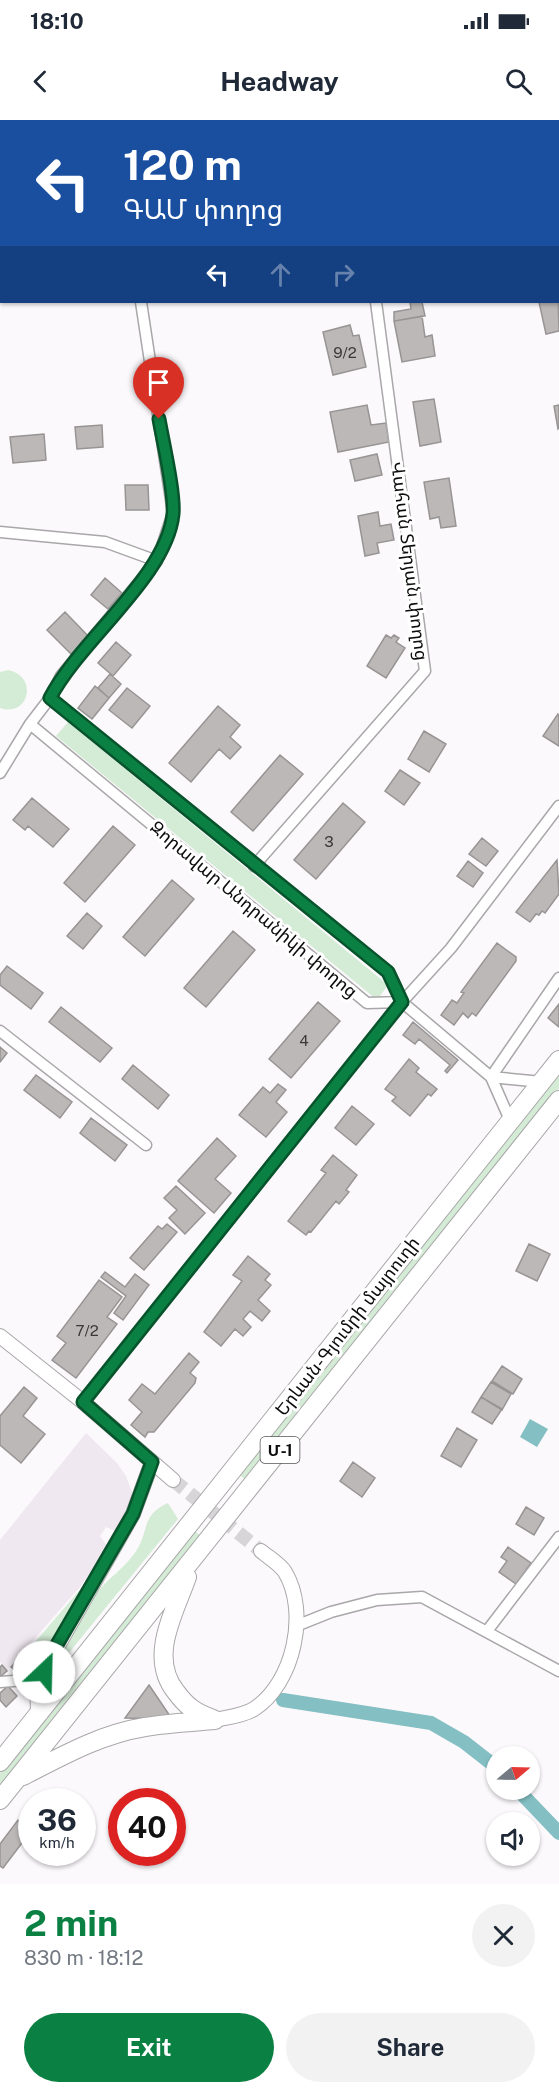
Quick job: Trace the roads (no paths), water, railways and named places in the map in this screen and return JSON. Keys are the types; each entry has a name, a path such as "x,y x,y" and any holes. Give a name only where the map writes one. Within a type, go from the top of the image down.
{"highway":[{"name":"Երևան-Գյումրի մայրուղի","path":"0,1762 559,1060"},
{"name":"Երևան-Գյումրի մայրուղի","path":"0,1800 192,1563 559,1100"},
{"path":"192,1563 164,1640 162,1664 169,1683 184,1702 195,1713 215,1720"},
{"path":"40,1712 39,1679 68,1676"},
{"path":"16,1780 83,1745 120,1733 144,1727 215,1720"}],"street":[{"path":"0,773 30,724 50,698 61,676 157,561 173,513 141,303"},
{"name":"Վահան Տերյան փողոց","path":"254,866 424,671 376,303"},
{"path":"0,532 105,542 157,561"},
{"name":"Զորավար Անդրանիկի փողոց","path":"30,724 367,1003 402,1002 388,972 254,866 50,698"},
{"path":"83,1402 402,1002 451,948 559,806"},
{"path":"491,1077 559,978"},
{"path":"402,1002 491,1077 510,1120"},
{"path":"0,1030 146,1145"},
{"path":"491,1077 542,1082"},
{"path":"0,1336 83,1402 173,1480"},
{"path":"0,1682 39,1679 133,1514 152,1462"},
{"path":"487,1631 559,1537"},
{"path":"215,1720 254,1709 271,1694 283,1677 296,1626 295,1599 284,1570 261,1551"},
{"path":"296,1626 377,1600 422,1597 559,1671"}],"water":[{"path":"530,1419 548,1429 537,1447 520,1437"}],"waterway":[{"path":"283,1700 431,1723 464,1742 486,1759"},
{"path":"528,1800 559,1833"}],"tunnel":[{"path":"173,1480 261,1551"}]}
